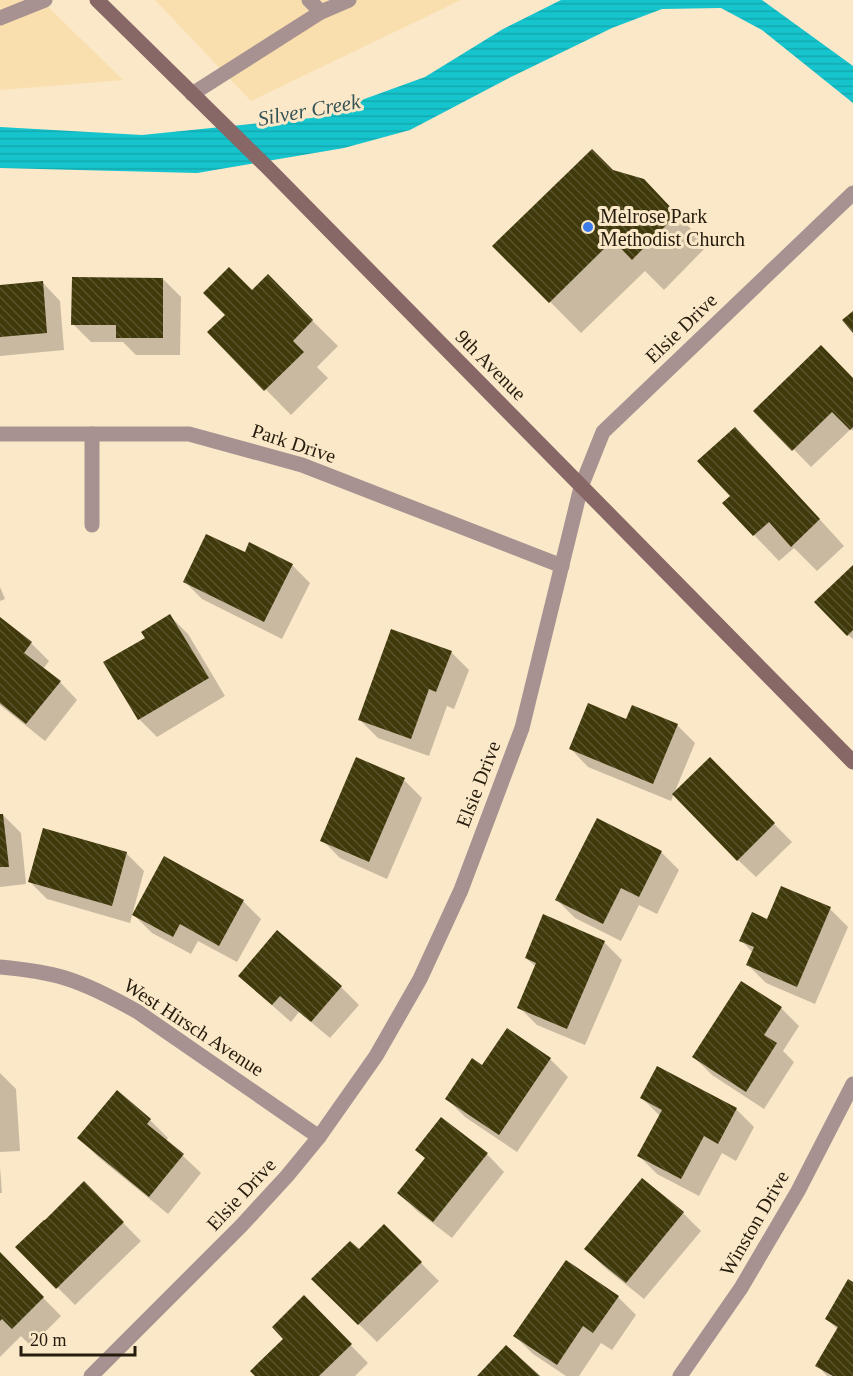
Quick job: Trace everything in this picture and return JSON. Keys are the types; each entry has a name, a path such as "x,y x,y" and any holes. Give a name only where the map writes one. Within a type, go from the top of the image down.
{"street":[{"path":"0,18 45,0"},
{"name":"9th Avenue","path":"98,0 266,166 853,762"},
{"path":"309,0 321,12"},
{"path":"192,94 321,12 349,0"},
{"name":"Elsie Drive","path":"91,1376 241,1226 320,1137 376,1056 420,979 461,890 522,728 581,487 603,432 853,193"},
{"name":"Park Drive","path":"0,434 189,434 302,465 562,566"},
{"path":"92,434 92,525"},
{"name":"West Hirsch Avenue","path":"0,967 65,978 112,997 138,1012 320,1137"},
{"name":"Winston Drive","path":"680,1376 741,1288 798,1191 853,1084"}],"shaded area":[{"path":"0,0 41,0 123,80 0,90"},
{"path":"155,0 461,0 251,101"}],"water":[{"path":"561,0 762,0 853,66 853,103 762,30 721,8 662,9 612,28 410,130 344,148 197,173 0,168 0,127 142,135 312,118 425,77 503,29"}],"building":[{"name":"Melrose Park Methodist Church","path":"592,149 613,170 644,179 677,214 632,260 613,240 549,303 492,246"},
{"path":"229,267 252,290 268,274 313,320 293,341 304,352 264,391 207,332 225,315 203,293"},
{"path":"72,277 163,278 163,338 116,338 116,325 71,325"},
{"path":"43,281 47,333 0,337 0,285"},
{"path":"853,311 853,333 842,320"},
{"path":"821,345 853,378 853,427 850,430 832,412 792,451 753,411"},
{"path":"735,427 820,519 791,547 769,522 753,536 722,503 730,496 697,461"},
{"path":"206,534 245,552 249,542 293,564 264,622 183,582"},
{"path":"853,565 853,630 847,636 814,602"},
{"path":"170,614 209,678 138,720 103,662 145,638 141,632"},
{"path":"0,617 32,642 24,653 61,681 26,724 0,703"},
{"path":"391,629 452,651 436,692 429,689 411,739 358,720"},
{"path":"588,703 626,719 632,705 678,724 653,784 569,749"},
{"path":"356,757 405,778 369,862 320,841"},
{"path":"710,757 775,823 737,861 672,794"},
{"path":"0,814 3,814 9,867 0,867"},
{"path":"597,818 662,851 639,897 621,888 603,924 555,900"},
{"path":"43,828 127,852 112,906 28,882"},
{"path":"164,856 244,900 219,946 180,924 173,937 132,915"},
{"path":"781,886 831,907 797,987 746,965 754,947 739,941 752,912 767,919"},
{"path":"543,914 605,941 567,1029 517,1008 536,963 525,958"},
{"path":"277,930 342,986 311,1022 280,996 272,1005 238,976"},
{"path":"741,981 782,1007 764,1035 777,1043 746,1092 692,1057"},
{"path":"507,1028 551,1058 499,1135 445,1099 472,1058 482,1065"},
{"path":"657,1066 737,1108 718,1144 704,1136 681,1179 637,1156 662,1110 640,1098"},
{"path":"117,1090 151,1119 147,1124 184,1154 149,1197 77,1138"},
{"path":"441,1117 488,1153 433,1222 397,1193 425,1158 415,1150"},
{"path":"642,1178 684,1212 626,1283 584,1249"},
{"path":"84,1181 124,1222 56,1289 15,1247"},
{"path":"384,1224 422,1262 358,1325 311,1279 350,1241 359,1249"},
{"path":"0,1252 44,1297 12,1329 2,1319 0,1321"},
{"path":"566,1260 619,1296 593,1333 583,1326 557,1365 513,1336"},
{"path":"848,1279 853,1282 853,1376 833,1376 815,1366 838,1327 825,1319"},
{"path":"304,1295 352,1344 319,1376 255,1376 250,1371 283,1339 272,1327"},
{"path":"506,1345 540,1376 477,1376"}],"place":[{"name":"Melrose Park Methodist Church","path":"588,227"}],"water label":[{"name":"Silver Creek","path":"309,110"}]}
